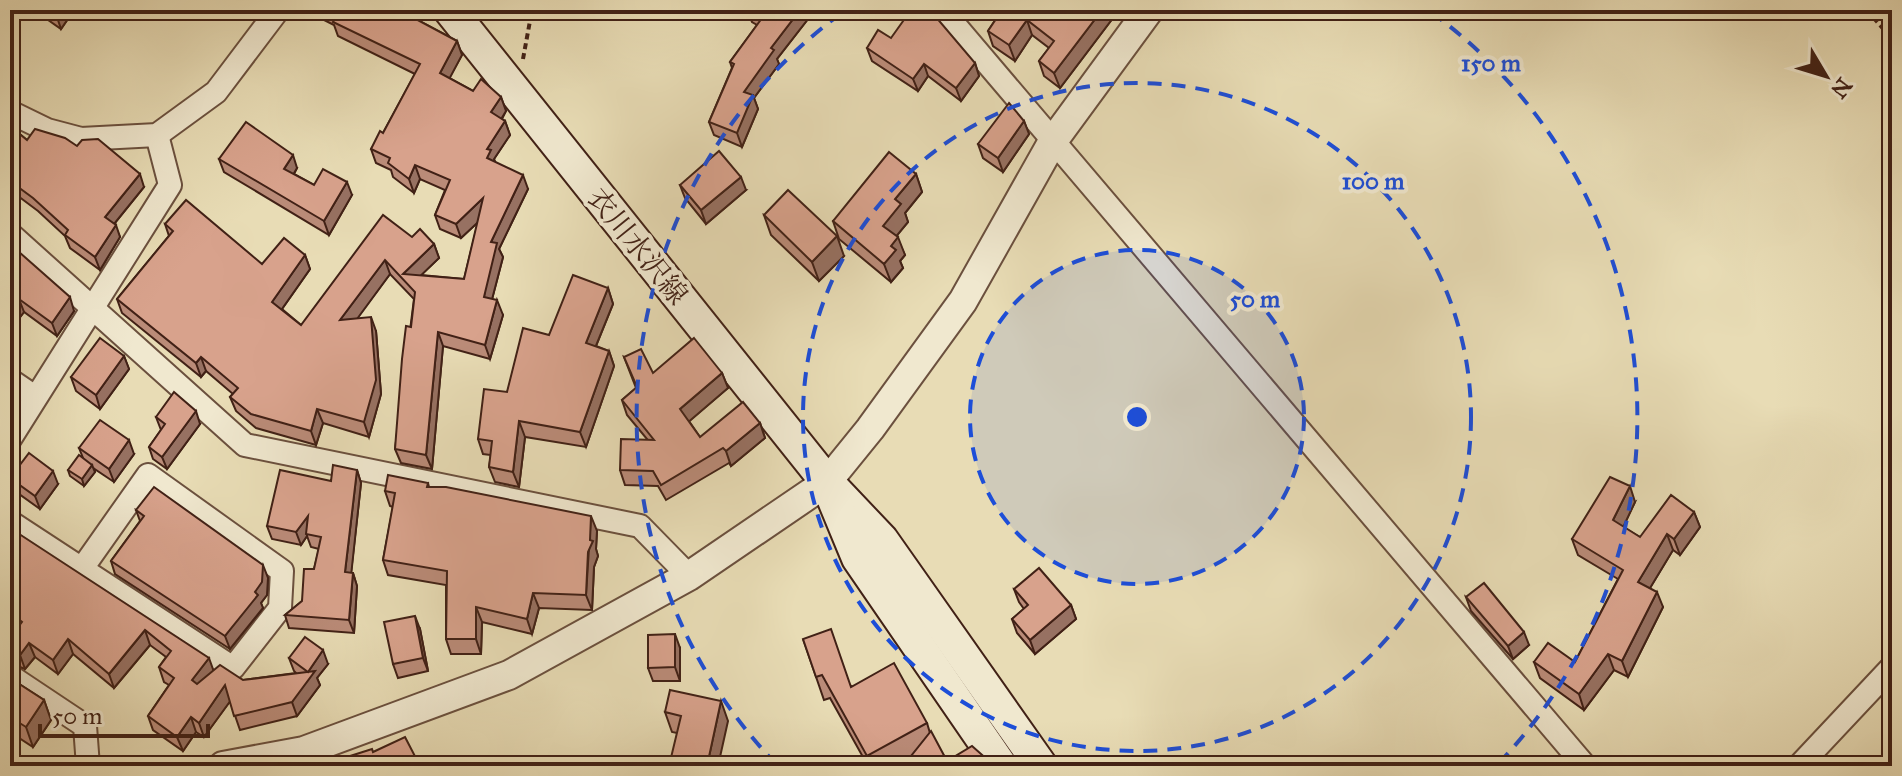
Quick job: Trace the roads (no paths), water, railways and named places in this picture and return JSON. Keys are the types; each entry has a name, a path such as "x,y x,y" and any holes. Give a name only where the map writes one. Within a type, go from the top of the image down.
{"main road":[{"name":"衣川水沢線","path":"450,10 827,482 882,540 1041,766"},
{"name":"衣川水沢線","path":"827,482 858,558 1001,766"}],"street":[{"path":"10,112 47,130 81,139 157,135 216,92 278,10"},
{"path":"942,10 1585,766"},
{"path":"223,766 304,751 509,675 689,576 827,482 963,301 1053,141 1149,10"},
{"path":"10,439 170,185 157,135"},
{"path":"10,234 245,445 640,526 689,576"},
{"path":"10,380 35,397"},
{"path":"10,522 81,570 233,668 280,608 282,571 148,475 81,570"},
{"path":"1799,766 1892,667"},
{"path":"10,676 85,726 88,766"}]}
